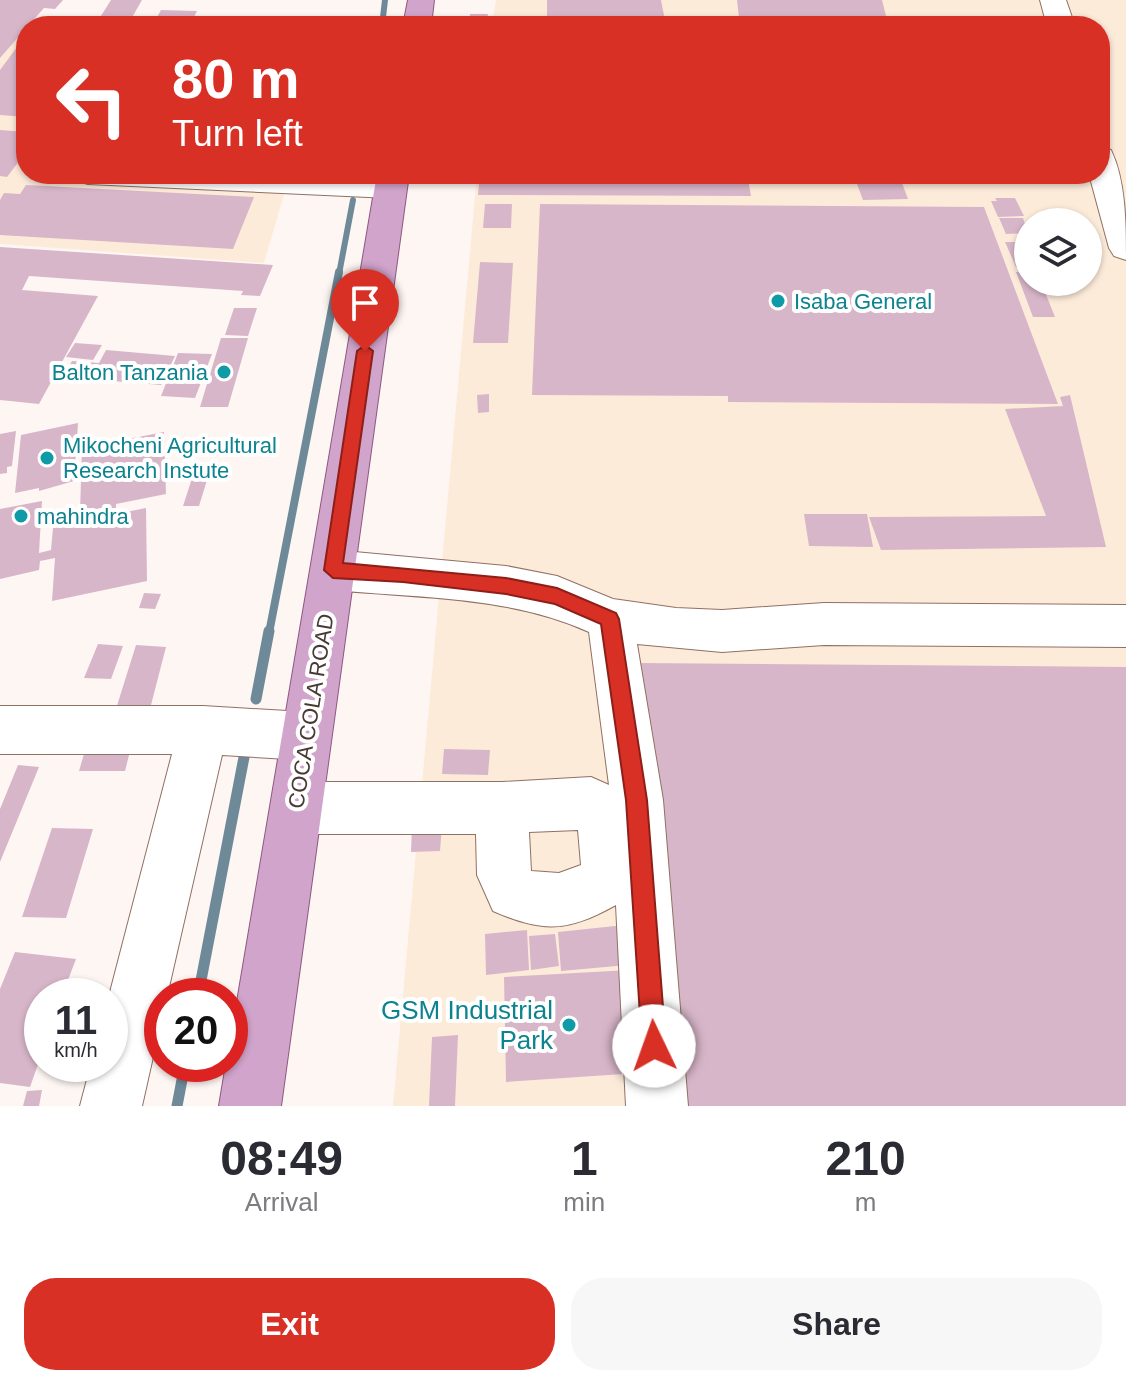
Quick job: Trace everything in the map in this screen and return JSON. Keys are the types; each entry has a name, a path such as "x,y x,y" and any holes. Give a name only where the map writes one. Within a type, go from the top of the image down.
{"main road":[{"name":"COCA COLA ROAD","path":"250,1106 297,808 304,736 333,570 392,184"}],"street":[{"path":"1108,184 1126,248"},
{"path":"333,570 403,574 506,586 557,596 610,619 676,629 722,631 824,624 1126,626"},
{"path":"610,619 637,800 657,1106"},
{"path":"0,730 203,730 304,736"},
{"path":"111,1106 203,730"},
{"path":"297,808 502,808"}],"shaded area":[{"path":"496,0 1126,0 1126,1106 393,1106 476,184 1110,184 1110,16 494,16"},
{"path":"16,36 16,184 287,184 264,263 0,244 0,56"}],"building":[{"path":"0,0 63,0 55,9 44,8 37,16 16,16 16,40 0,58"},
{"path":"111,0 142,0 133,16 101,16"},
{"path":"547,0 661,0 664,16 547,16"},
{"path":"737,0 882,0 886,16 739,16"},
{"path":"161,10 197,11 194,16 158,16"},
{"path":"16,48 16,116 0,115 0,70"},
{"path":"0,130 16,131 16,165 7,177 0,176"},
{"path":"479,184 749,184 751,196 478,195"},
{"path":"857,184 902,184 908,199 863,200"},
{"path":"26,185 254,197 233,249 0,235 0,200 4,193 20,194"},
{"path":"995,198 1015,198 1020,208 1014,208 1014,216 998,217 991,201 997,201"},
{"path":"485,204 512,204 511,228 483,228"},
{"name":"Isaba General","path":"540,204 984,207 1014,287 1014,296 1017,296 1058,404 728,402 728,396 532,395"},
{"path":"999,218 1014,218 1014,234 1006,234"},
{"path":"1005,242 1014,242 1014,262"},
{"path":"0,247 273,265 260,296 241,295 243,291 29,276 22,290 98,296 39,404 0,400"},
{"path":"480,262 513,263 508,343 473,343"},
{"path":"1025,296 1047,296 1055,317 1033,317"},
{"path":"234,308 257,308 248,336 225,335"},
{"name":"Balton Tanzania","path":"221,338 248,338 228,407 200,407"},
{"path":"75,343 102,345 93,360 66,357"},
{"path":"106,350 175,356 161,385 63,377 72,361 99,363"},
{"name":"Balton Tanzania","path":"178,353 212,354 195,398 161,396"},
{"path":"489,394 489,412 478,413 477,395"},
{"path":"1070,395 1106,547 881,550 869,517 1046,516 1005,409 1063,406 1060,397"},
{"name":"Mikocheni Agricultural Research Instute","path":"78,423 74,481 39,491 39,488 15,493 21,435"},
{"path":"16,431 12,466 7,467 7,473 0,474 0,434"},
{"name":"mahindra","path":"164,432 166,494 116,504 116,514 146,508 147,581 52,601 55,558 40,561 39,570 0,579 0,509 42,501 39,553 51,550 53,528 106,517 107,507 80,512 82,448"},
{"path":"197,463 212,464 199,506 183,506"},
{"path":"804,514 867,514 873,547 809,546"},
{"path":"144,593 161,594 155,609 139,608"},
{"path":"98,644 123,646 111,679 84,678"},
{"path":"136,645 166,647 151,705 115,712"},
{"path":"638,663 1126,667 1126,1106 665,1106"},
{"path":"86,747 131,747 125,771 79,771"},
{"path":"444,749 490,750 488,775 442,774"},
{"path":"18,765 39,767 0,862 0,809"},
{"path":"412,825 442,825 440,851 411,852"},
{"path":"52,828 93,829 66,918 22,917"},
{"path":"634,924 639,964 561,971 558,932"},
{"path":"527,930 529,970 486,975 485,934"},
{"path":"555,934 559,966 531,970 529,936"},
{"path":"15,952 76,959 69,978 24,978 24,1082 32,1082 30,1087 0,1083 0,989"},
{"name":"GSM Industrial Park","path":"629,970 638,1073 506,1082 504,977"},
{"name":"GSM Industrial Park","path":"458,1035 455,1106 429,1106 432,1037"},
{"path":"42,1090 39,1106 23,1106 27,1091"}],"waterway":[{"path":"383,16 385,0"},
{"path":"339,274 353,200"},
{"path":"269,633 339,272"},
{"path":"256,699 269,631"},
{"path":"201,978 245,752"},
{"path":"177,1106 182,1082"}],"place":[{"name":"Isaba General","path":"778,301"},
{"name":"Balton Tanzania","path":"224,372"},
{"name":"Mikocheni Agricultural Research Instute","path":"47,458"},
{"name":"mahindra","path":"21,516"},
{"name":"GSM Industrial Park","path":"569,1025"}],"route":[{"path":"365,351 333,570 403,574 506,586 557,596 610,619 637,800 654,1046"}]}
